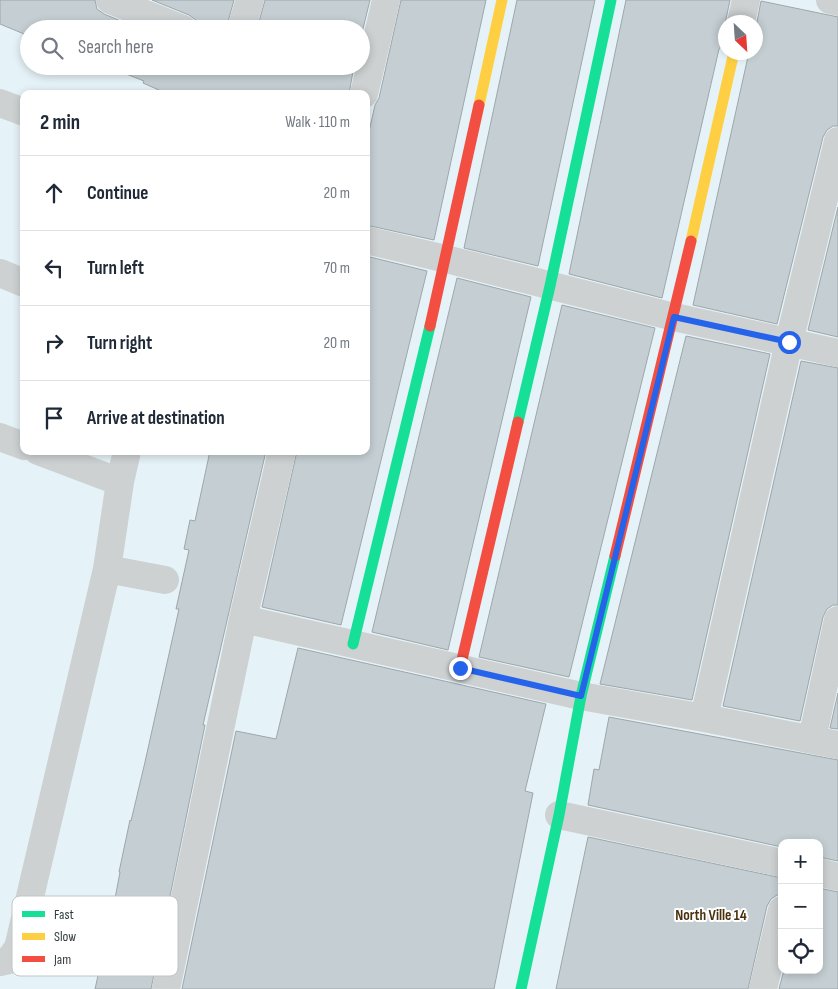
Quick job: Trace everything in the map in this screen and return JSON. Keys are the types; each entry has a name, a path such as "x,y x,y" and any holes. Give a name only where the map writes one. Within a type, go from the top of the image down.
{"street":[{"path":"110,0 160,20"},
{"path":"244,20 250,0"},
{"path":"370,68 386,0"},
{"path":"353,644 446,259 502,0"},
{"path":"460,668 550,286 612,0"},
{"path":"743,15 746,0"},
{"path":"830,0 838,2"},
{"path":"521,989 559,815 581,696 674,317 732,60"},
{"path":"365,90 368,75"},
{"path":"0,103 20,110"},
{"path":"704,718 789,342 838,141"},
{"path":"370,241 674,317 838,353"},
{"path":"0,273 20,281"},
{"path":"0,437 20,444"},
{"path":"49,455 120,482"},
{"path":"30,896 107,570 120,482 126,455"},
{"path":"178,931 243,618 281,455"},
{"path":"107,570 165,580"},
{"path":"243,618 581,696 825,742 838,620"},
{"path":"559,815 778,862"},
{"path":"823,873 838,877"},
{"path":"763,989 778,927"},
{"path":"0,962 9,960 12,956"},
{"path":"166,989 169,976"}],"building":[{"path":"0,0 95,0 97,9 118,20 20,20 20,32 0,24"},
{"path":"152,0 234,0 228,20 196,20 189,15"},
{"path":"265,0 370,0 365,20 259,20"},
{"path":"401,0 486,0 434,240 370,226 370,127 375,105 379,98"},
{"path":"517,0 595,0 538,266 464,248"},
{"path":"626,0 730,0 727,15 718,15 718,53 662,298 569,274"},
{"path":"761,1 838,17 838,126 833,126 827,130 823,137 777,324 693,305 747,60 763,60 763,15 758,15"},
{"path":"129,75 352,75 350,90 159,90 143,83 144,81"},
{"path":"838,207 838,337 808,330"},
{"path":"370,257 427,271 341,625 262,607 296,455 370,455"},
{"path":"457,278 531,297 448,650 372,632"},
{"path":"562,305 655,328 569,677 479,657"},
{"path":"686,336 770,354 692,700 600,684"},
{"path":"801,361 838,368 838,605 833,605 827,609 823,617 800,721 723,706"},
{"path":"209,455 265,455 203,725 205,725 170,896 116,896 130,820 179,609 176,609 189,550 184,549 190,520 195,521"},
{"path":"298,648 546,704 525,791 533,793 494,989 182,989 236,731 276,739"},
{"path":"838,693 838,729 830,728"},
{"path":"609,717 838,760 838,861 823,858 823,839 778,839 778,846 588,805 594,769 599,770"},
{"path":"588,837 778,877 778,895 771,899 767,906 748,989 556,989"},
{"path":"823,889 838,892 838,989 779,989 783,974 823,974"},
{"path":"98,976 154,976 151,989 95,989"}],"traffic: fast":[{"path":"518,422 550,286 611,0"},
{"path":"353,644 430,326"},
{"path":"521,989 559,815 581,696 615,556"}],"traffic: slow":[{"path":"479,105 502,0"},
{"path":"691,241 732,60"}],"traffic: jam":[{"path":"430,326 479,105"},
{"path":"615,556 691,241"},
{"path":"460,668 518,422"}],"district":[{"name":"North Ville 14","path":"711,915"}],"route":[{"path":"460,668 581,696 674,317 789,342"}]}
